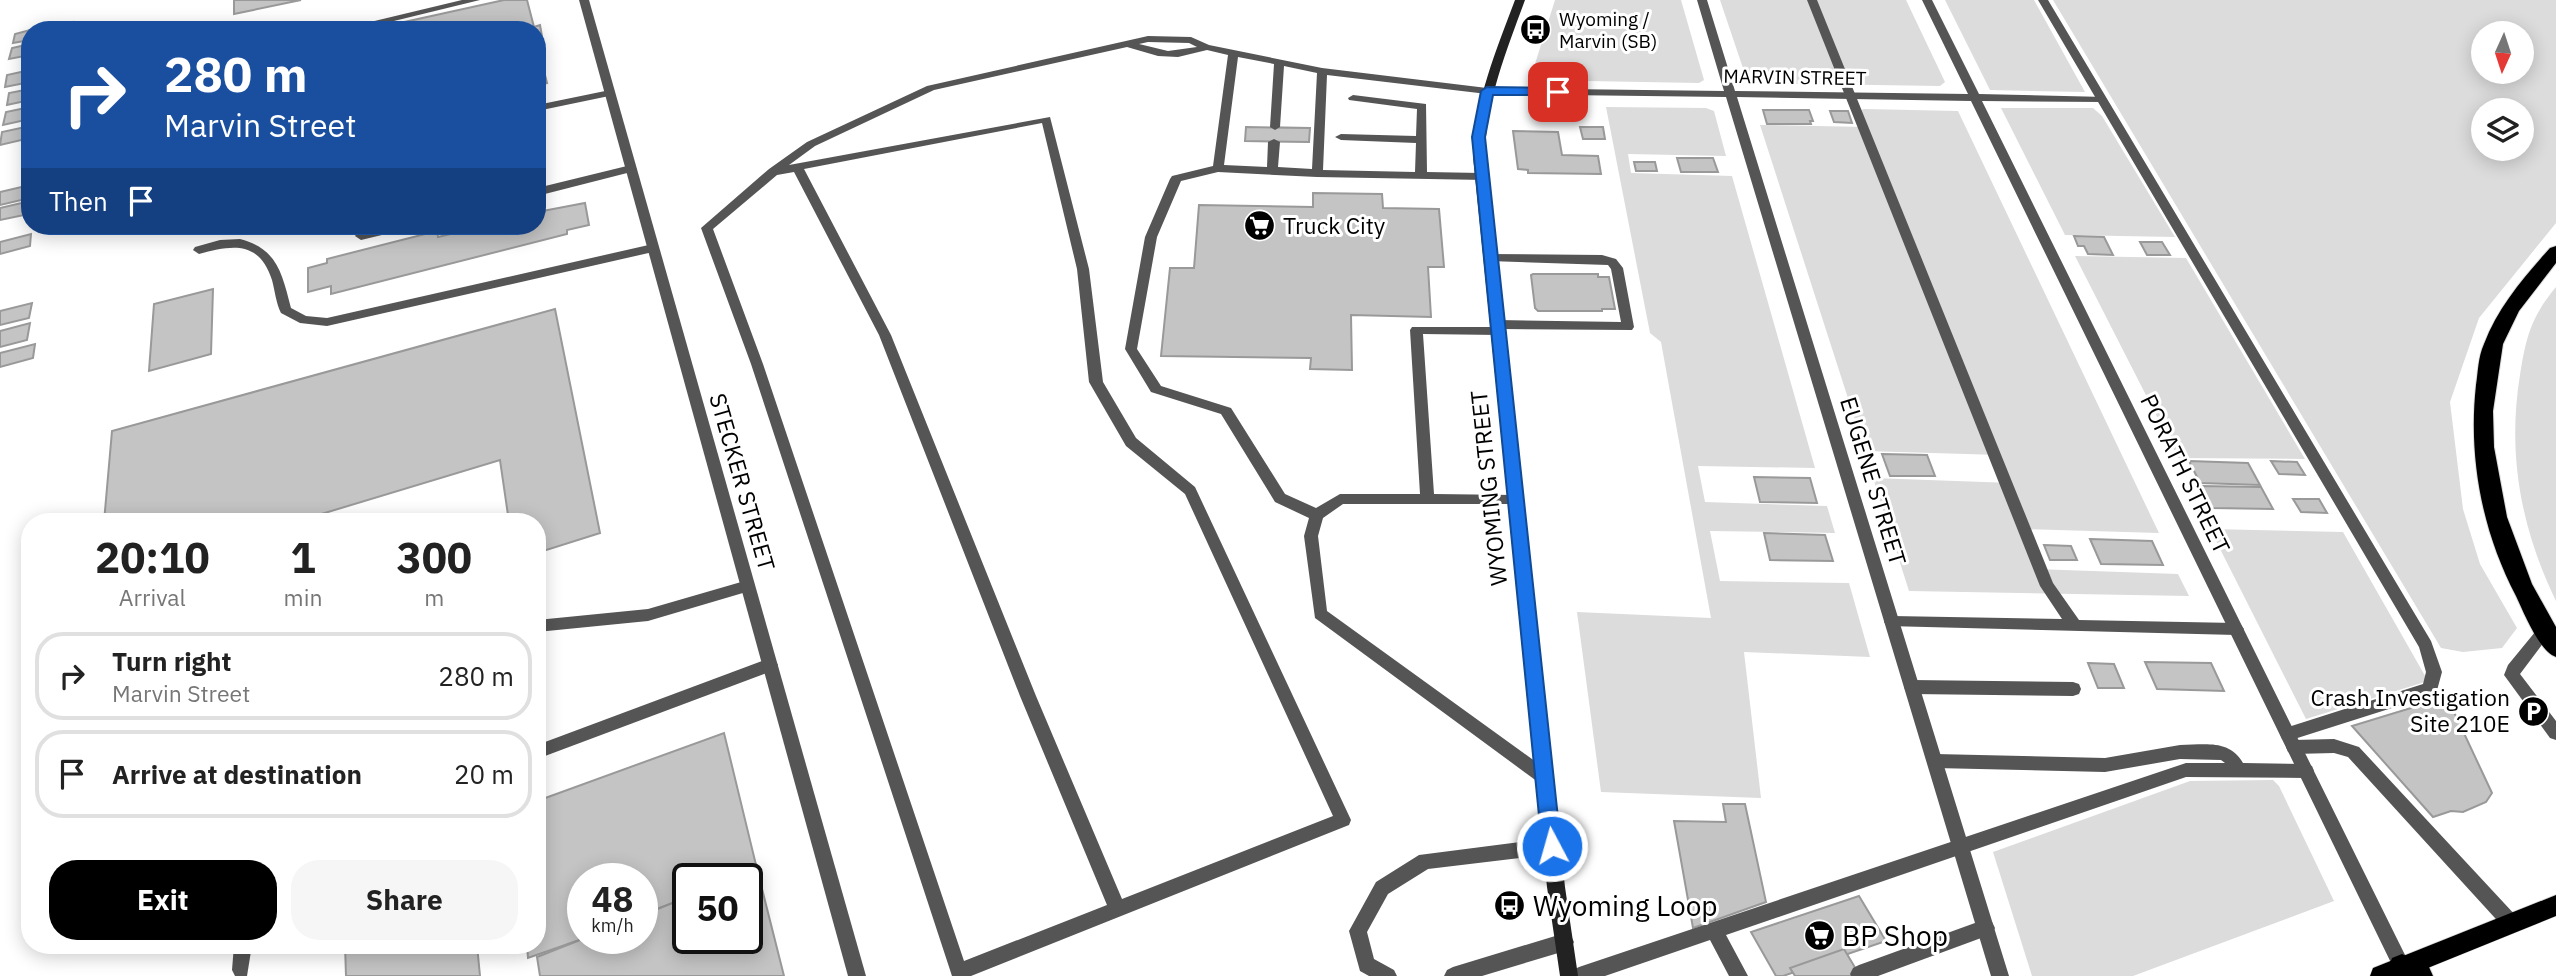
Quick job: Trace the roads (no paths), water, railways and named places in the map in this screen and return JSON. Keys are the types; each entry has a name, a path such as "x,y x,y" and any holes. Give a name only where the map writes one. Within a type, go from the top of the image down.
{"highway":[{"path":"2550,639 2514,571 2497,526 2486,469 2482,403 2492,345 2523,289 2556,252"}],"main road":[{"name":"WYOMING STREET","path":"1520,0 1487,91 1478,137 1544,776 1569,976"},
{"path":"2401,973 2556,905"}],"street":[{"path":"382,21 475,0"},
{"name":"STECKER STREET","path":"584,0 857,976"},
{"name":"EUGENE STREET","path":"1702,0 2000,976"},
{"path":"1812,0 2047,586 2076,626"},
{"name":"PORATH STREET","path":"1927,0 2306,771 2401,973"},
{"path":"2043,0 2426,646 2434,672 2430,689 2291,741"},
{"name":"MARVIN STREET","path":"773,172 811,144 931,89 1130,44 1143,51 1190,53 1206,47 1322,71 1487,91 2102,99"},
{"path":"1218,168 1233,53"},
{"path":"1275,127 1279,62"},
{"path":"1317,173 1322,71"},
{"path":"546,106 610,93"},
{"path":"1353,98 1422,106 1421,176"},
{"path":"1046,119 1083,269 1096,382 1131,442 1190,491 1343,820 959,972 757,364 707,228 773,172 797,167 1046,119"},
{"path":"1341,136 1422,140"},
{"path":"1272,171 1274,142"},
{"path":"797,167 885,335 1028,696 1117,909"},
{"path":"1317,516 1280,498 1226,411 1156,389 1131,349 1151,237 1176,179 1218,168 1481,177"},
{"path":"546,190 631,169"},
{"path":"361,236 365,235"},
{"path":"199,250 221,242 242,240 261,252 274,268 285,310 303,320 327,322 653,248"},
{"path":"1427,500 1416,330 1628,327 1617,268 1612,262 1602,259 1489,257"},
{"path":"1515,500 1340,499 1317,516 1311,536 1320,614 1544,776"},
{"path":"546,625 648,615 748,586"},
{"path":"1892,622 2236,629"},
{"path":"2550,639 2512,670 2512,675 2556,733"},
{"path":"546,749 770,665"},
{"path":"1912,687 2073,689"},
{"path":"2291,741 2334,746 2353,752 2511,923"},
{"path":"1935,761 2105,765 2179,751 2223,753 2231,758 2238,770"},
{"path":"1579,976 2186,770 2306,771"},
{"path":"1388,976 1366,965 1358,931 1382,888 1425,861 1552,846"},
{"path":"1859,974 1986,928"},
{"path":"1714,930 1739,976"},
{"path":"1453,976 1564,942"},
{"path":"241,970 242,954"}],"place":[{"name":"Wyoming / Marvin (SB)","path":"1536,30"},
{"name":"Truck City","path":"1260,226"},
{"name":"Crash Investigation Site 210E","path":"2533,711"},
{"name":"Wyoming Loop","path":"1510,906"},
{"name":"BP Shop","path":"1819,936"}]}
